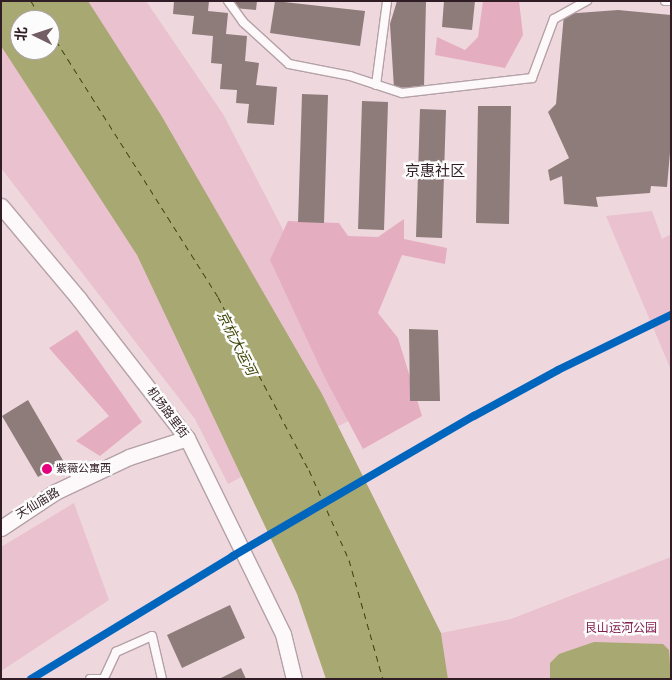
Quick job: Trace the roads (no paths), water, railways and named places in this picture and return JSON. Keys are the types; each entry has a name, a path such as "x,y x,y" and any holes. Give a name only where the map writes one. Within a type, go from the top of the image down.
{"street":[{"name":"机场路里街","path":"1,206 79,299 187,438 283,634 294,679"},
{"name":"天仙庙路","path":"1,528 55,492 129,457 187,438"}],"lane":[{"path":"228,1 242,22 289,64 350,76 402,93 532,78 554,19 587,1"},
{"path":"376,85 387,1"},
{"path":"665,1 671,1"},
{"path":"90,679 104,679 116,652 152,636 162,679"}],"water":[{"name":"京杭大运河","path":"1,1 88,1 161,115 322,394 441,633 448,679 326,679 297,594 137,255 10,60 60,60 60,10 10,10 10,60 1,46"},
{"path":"594,642 663,644 669,650 671,679 550,679 550,663 559,654"}],"place":[{"name":"紫薇公寓西","path":"47,469"}],"district":[{"name":"京惠社区","path":"435,172"}],"park label":[{"name":"艮山运河公园","path":"621,629"}]}
